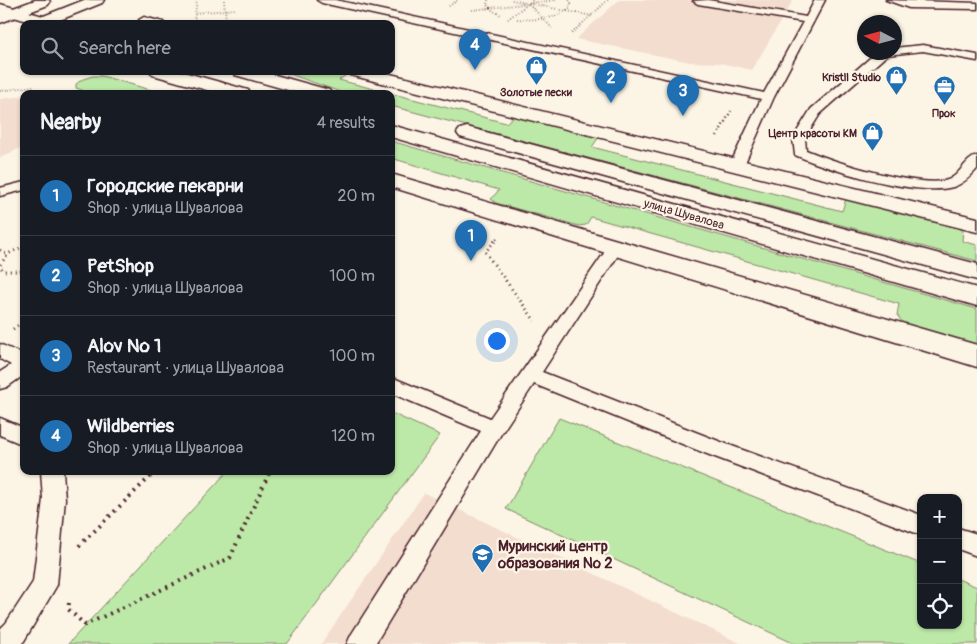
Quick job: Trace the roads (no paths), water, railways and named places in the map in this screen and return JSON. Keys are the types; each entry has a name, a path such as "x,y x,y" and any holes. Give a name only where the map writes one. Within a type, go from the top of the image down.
{"street":[{"path":"7,10 48,0"},
{"path":"52,20 97,0"},
{"path":"7,10 36,20"},
{"path":"2,25 7,10"},
{"path":"170,75 209,89"},
{"path":"255,75 309,90"},
{"path":"372,75 977,225"},
{"name":"улица Шувалова","path":"395,113 977,272"},
{"name":"улица Шувалова","path":"395,132 977,297"},
{"path":"395,181 977,356"}],"lane":[{"path":"322,0 768,97"},
{"path":"737,165 768,97 820,0"},
{"path":"891,0 909,6 977,6"},
{"path":"698,1 809,20"},
{"path":"902,50 923,48 977,58"},
{"path":"875,60 815,112 799,138 800,152 817,160 915,183 945,185 963,178 977,160"},
{"path":"0,192 20,187"},
{"path":"360,644 494,428 616,246"},
{"path":"0,351 20,362"},
{"path":"0,382 20,367"},
{"path":"530,375 714,448 917,524"},
{"path":"395,386 494,428"},
{"path":"0,426 20,435"},
{"path":"3,644 16,632 45,585 54,498 52,475"},
{"path":"961,539 977,545"}],"place":[{"name":"Wildberries","path":"475,70"},
{"name":"Золотые пески","path":"536,85"},
{"name":"Kristll Studio","path":"897,96"},
{"name":"PetShop","path":"611,103"},
{"name":"Прок","path":"944,106"},
{"name":"Alov № 1","path":"683,116"},
{"name":"Центр красоты КМ","path":"873,152"},
{"name":"Городские пекарни","path":"471,261"},
{"name":"Муринский центр образования № 2","path":"482,574"}]}
